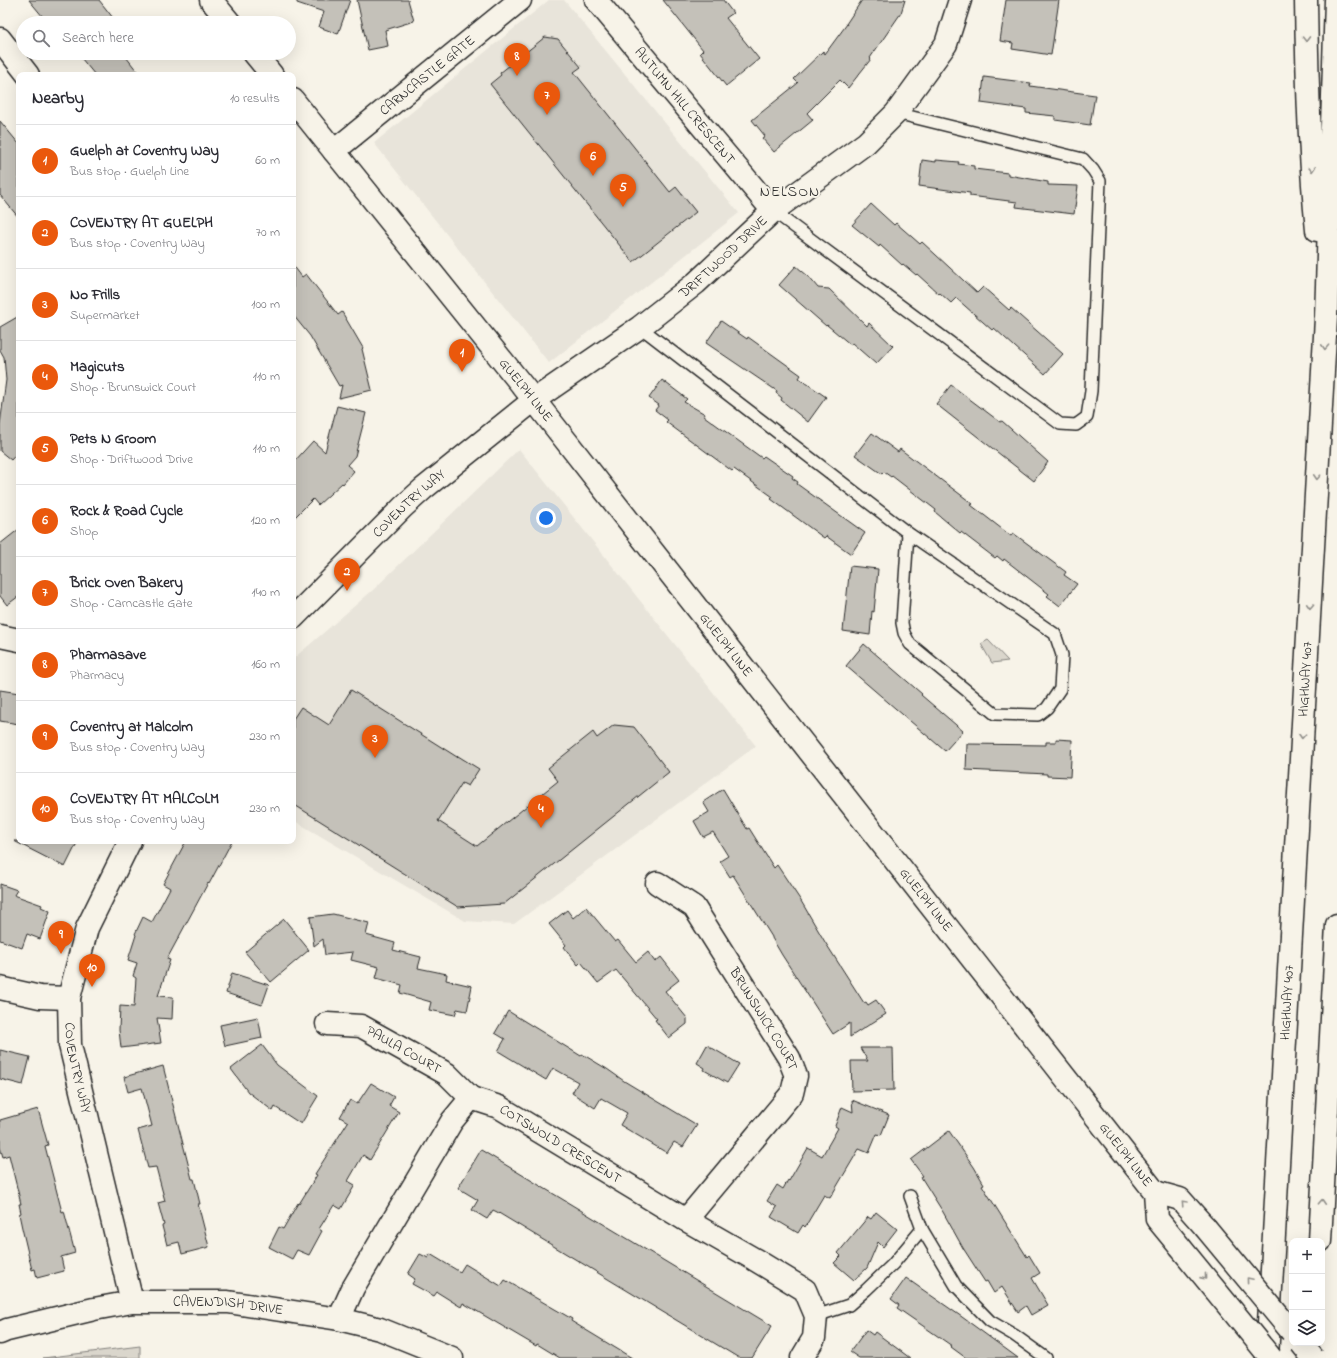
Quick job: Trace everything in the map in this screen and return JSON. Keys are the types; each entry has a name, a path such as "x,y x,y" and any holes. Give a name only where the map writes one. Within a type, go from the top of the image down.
{"main road":[{"path":"211,0 224,16"},
{"name":"CARNCASTLE GATE","path":"334,151 520,0"},
{"name":"AUTUMN HILL CRESCENT","path":"596,0 773,211"},
{"name":"DRIFTWOOD DRIVE","path":"534,400 640,327 696,283 773,211 866,143 896,112 946,44 960,0"},
{"path":"1306,0 1307,77 1313,189 1326,318"},
{"name":"HIGHWAY 407","path":"1267,1358 1326,318 1336,0"},
{"path":"0,39 16,60"},
{"path":"16,60 26,72"},
{"path":"260,60 270,72"},
{"name":"GUELPH LINE","path":"296,104 534,400 1155,1192 1157,1219 1271,1358"},
{"name":"COVENTRY WAY","path":"296,615 403,507 534,400"},
{"path":"0,636 16,639"},
{"name":"COVENTRY WAY","path":"129,844 87,928 69,998 70,1045 132,1302"},
{"name":"BRUNSWICK COURT","path":"657,883 694,907 789,1058 796,1076 792,1093 686,1220"},
{"path":"1320,1238 1337,925"},
{"path":"0,988 40,998 69,998"},
{"name":"PAULA COURT","path":"327,1024 361,1026 447,1074 472,1098"},
{"path":"339,1319 353,1288 452,1121 472,1098"},
{"name":"COTSWOLD CRESCENT","path":"472,1098 499,1107 805,1290 816,1316 814,1338 806,1357"},
{"name":"GUELPH LINE","path":"1155,1192 1180,1199 1289,1328"},
{"name":"CAVENDISH DRIVE","path":"0,1333 94,1309 132,1302 228,1302 339,1319 380,1328 452,1358"},
{"path":"1303,1346 1313,1358"},
{"path":"1313,1358 1314,1346"}],"lane":[{"path":"773,211 1060,424 1076,425 1086,417 1091,391 1100,181 1083,159 896,112"},
{"path":"640,327 908,533 1055,634 1062,655 1060,689 1047,708 1038,715 995,714 910,644 904,633 902,623 908,533"},
{"path":"910,1196 922,1229 956,1286 990,1321 1014,1335 1046,1358"},
{"path":"816,1316 849,1305 893,1264 922,1229"}],"shaded area":[{"path":"549,0 564,0 739,213 549,363 374,143"},
{"path":"519,449 756,746 514,924 465,921 296,822 296,656 373,590"},
{"path":"988,640 1008,661 992,663 981,644"},
{"path":"140,1346 140,1358 43,1358"}],"building":[{"path":"29,0 99,0 112,16 42,16"},
{"path":"297,0 350,0 338,34 319,27 324,12 297,3"},
{"path":"357,0 408,0 414,21 385,30 388,46 368,50"},
{"path":"663,0 723,0 733,13 726,18 759,59 726,86 700,53 703,50"},
{"path":"862,0 905,0 901,13 870,58 871,59 848,88 840,80 807,113 813,120 774,152 762,138 765,136 752,120 798,83 794,79 823,51 825,54"},
{"path":"1006,0 1059,0 1051,55 1012,49 1013,43 1000,41"},
{"path":"545,37 558,39 581,67 574,72 670,192 676,187 696,212 633,262 490,84 501,75 500,73"},
{"path":"83,60 128,60 138,72 93,72"},
{"path":"984,77 1031,83 1030,86 1095,95 1090,125 1055,120 1055,116 1026,113 1026,109 981,103"},
{"path":"0,121 16,140 16,214 0,195"},
{"path":"922,160 936,162 936,160 959,162 958,164 974,166 974,169 1008,173 1008,175 1048,182 1048,185 1078,186 1074,214 1016,207 1017,202 970,196 970,193 919,186"},
{"path":"871,204 894,225 896,223 920,244 922,242 977,293 983,287 1009,310 1011,308 1063,354 1045,374 994,328 992,330 956,298 951,303 940,293 939,294 917,274 916,275 903,264 902,265 880,245 879,247 852,225"},
{"path":"796,266 808,276 818,288 829,289 867,326 869,323 893,346 876,364 852,343 851,345 827,325 826,326 779,285"},
{"path":"296,269 302,277 306,274 338,315 342,312 363,348 372,390 339,398 342,385 339,386 310,336 296,319"},
{"path":"16,318 16,454 11,460 0,451 0,425 6,380 4,357 0,350 0,327"},
{"path":"721,321 747,339 748,337 801,375 799,378 826,397 808,422 781,400 782,398 776,393 777,391 706,343"},
{"path":"662,380 687,399 684,402 705,414 704,416 762,458 764,456 793,476 792,478 798,482 797,484 865,533 851,554 826,536 824,538 771,499 773,497 734,469 732,471 666,422 668,420 655,410 659,405 649,398"},
{"path":"951,385 1000,422 1002,421 1048,462 1034,481 936,404"},
{"path":"337,406 366,413 355,456 347,465 354,471 343,484 342,483 318,505 313,499 296,516 296,460 313,441 325,452"},
{"path":"872,433 898,452 900,449 973,504 971,505 1011,536 1013,533 1066,572 1064,575 1077,584 1060,606 1047,596 1049,594 1004,559 1003,561 997,556 995,558 961,532 960,533 935,512 936,510 892,476 891,477 884,472 882,474 855,455"},
{"path":"16,531 16,598 7,605 0,596 0,544"},
{"path":"850,566 878,569 874,612 872,611 870,635 843,631"},
{"path":"864,644 963,731 945,751 846,666"},
{"path":"0,690 16,693 16,724 0,721"},
{"path":"351,690 457,757 458,756 479,769 468,786 462,783 438,821 477,846 558,781 548,768 593,732 597,738 614,725 634,727 669,772 504,904 458,907 296,806 296,714 301,707 329,725"},
{"path":"1056,739 1072,740 1070,777 1047,776 1047,774 966,770 967,744 1046,745 1046,742 1056,742"},
{"path":"723,789 747,829 749,828 774,868 777,865 801,901 864,1003 866,1002 868,1005 876,1000 886,1014 850,1037 850,1023 833,1034 733,875 730,877 720,861 728,856 713,832 703,837 694,821 709,812 703,802"},
{"path":"20,844 76,844 65,867"},
{"path":"184,844 230,844 167,959 170,960 158,996 173,997 172,1019 157,1018 161,1043 121,1048 119,1030 120,1006 134,1007 136,978 133,976 137,963 128,960 136,935 135,934 143,917 152,922 170,888 163,884"},
{"path":"0,884 17,890 14,895 42,905 41,907 50,911 40,939 27,934 22,948 0,940"},
{"path":"586,907 615,942 618,940 636,962 648,952 655,962 661,957 679,980 665,991 687,1018 687,1024 669,1038 655,1020 657,1019 616,970 598,983 581,962 578,965 564,947 566,945 549,924 567,910 573,918"},
{"path":"333,914 369,923 366,935 395,943 393,950 421,957 418,968 447,974 446,980 472,986 467,1011 457,1009 455,1015 429,1010 431,1002 400,993 402,985 376,978 379,967 351,960 353,952 325,955 323,939 314,946 310,917"},
{"path":"284,919 309,950 271,982 245,952"},
{"path":"232,973 269,985 262,1005 226,993"},
{"path":"508,1011 581,1056 582,1054 607,1069 624,1081 697,1125 683,1147 674,1142 667,1153 620,1125 627,1113 601,1098 595,1108 572,1093 578,1082 553,1068 546,1080 498,1051 505,1039 495,1033"},
{"path":"258,1017 262,1038 225,1046 220,1025"},
{"path":"262,1045 277,1065 318,1096 301,1124 275,1107 273,1111 248,1092 231,1069"},
{"path":"707,1045 739,1064 727,1083 704,1070 705,1068 697,1063"},
{"path":"860,1048 893,1048 894,1090 852,1091 851,1061 868,1061"},
{"path":"0,1050 30,1057 23,1085 0,1079"},
{"path":"163,1066 192,1179 194,1179 200,1204 198,1204 209,1247 182,1254 179,1242 167,1245 162,1226 164,1225 158,1203 165,1201 156,1167 148,1168 138,1130 152,1126 142,1088 128,1092 124,1077"},
{"path":"371,1083 394,1097 389,1106 399,1112 370,1160 363,1155 348,1181 355,1185 341,1209 334,1205 319,1229 322,1231 309,1255 297,1250 292,1259 269,1247 279,1227 283,1229 298,1203 299,1204 317,1175 315,1174 348,1122 340,1117 350,1100 357,1104"},
{"path":"852,1100 889,1115 881,1135 877,1134 869,1153 859,1149 830,1198 824,1195 805,1227 803,1225 798,1233 771,1217 777,1207 767,1201 777,1185 783,1189 808,1148 822,1156 838,1128 835,1126 842,1107 853,1112"},
{"path":"38,1109 48,1145 45,1146 62,1212 64,1211 75,1253 61,1257 64,1271 37,1278 35,1269 32,1270 22,1228 19,1214 21,1213 19,1204 21,1204 9,1155 3,1157 0,1147 0,1120"},
{"path":"949,1131 974,1167 984,1184 982,1185 1027,1257 1029,1255 1040,1273 1032,1278 1048,1305 1031,1315 1026,1306 1018,1312 1002,1287 994,1293 987,1281 985,1282 921,1177 923,1176 911,1160"},
{"path":"481,1150 772,1326 752,1358 739,1358 497,1212 493,1210 487,1219 472,1210 478,1200 458,1188"},
{"path":"876,1212 897,1229 883,1247 878,1242 867,1268 854,1280 834,1263 841,1256 838,1253 868,1217 871,1219"},
{"path":"420,1254 428,1258 430,1254 460,1272 465,1264 501,1286 505,1280 572,1319 571,1321 632,1358 560,1358 537,1344 536,1346 463,1303 461,1307 437,1292 434,1296 412,1284 415,1279 408,1274"},
{"path":"906,1278 1018,1358 966,1358 951,1347 952,1346 897,1308 899,1305 891,1299"},
{"path":"866,1330 873,1335 875,1332 910,1358 859,1358 850,1352"}],"place":[{"name":"Pharmasave","path":"517,76"},
{"name":"Brick Oven Bakery","path":"547,115"},
{"name":"Rock & Road Cycle","path":"593,176"},
{"name":"Pets N Groom","path":"623,207"},
{"name":"Guelph at Coventry Way","path":"462,372"},
{"name":"COVENTRY AT GUELPH","path":"347,591"},
{"name":"No Frills","path":"375,758"},
{"name":"Magicuts","path":"541,828"},
{"name":"Coventry at Malcolm","path":"61,954"},
{"name":"COVENTRY AT MALCOLM","path":"92,987"}],"district":[{"name":"NELSON","path":"790,192"}]}
